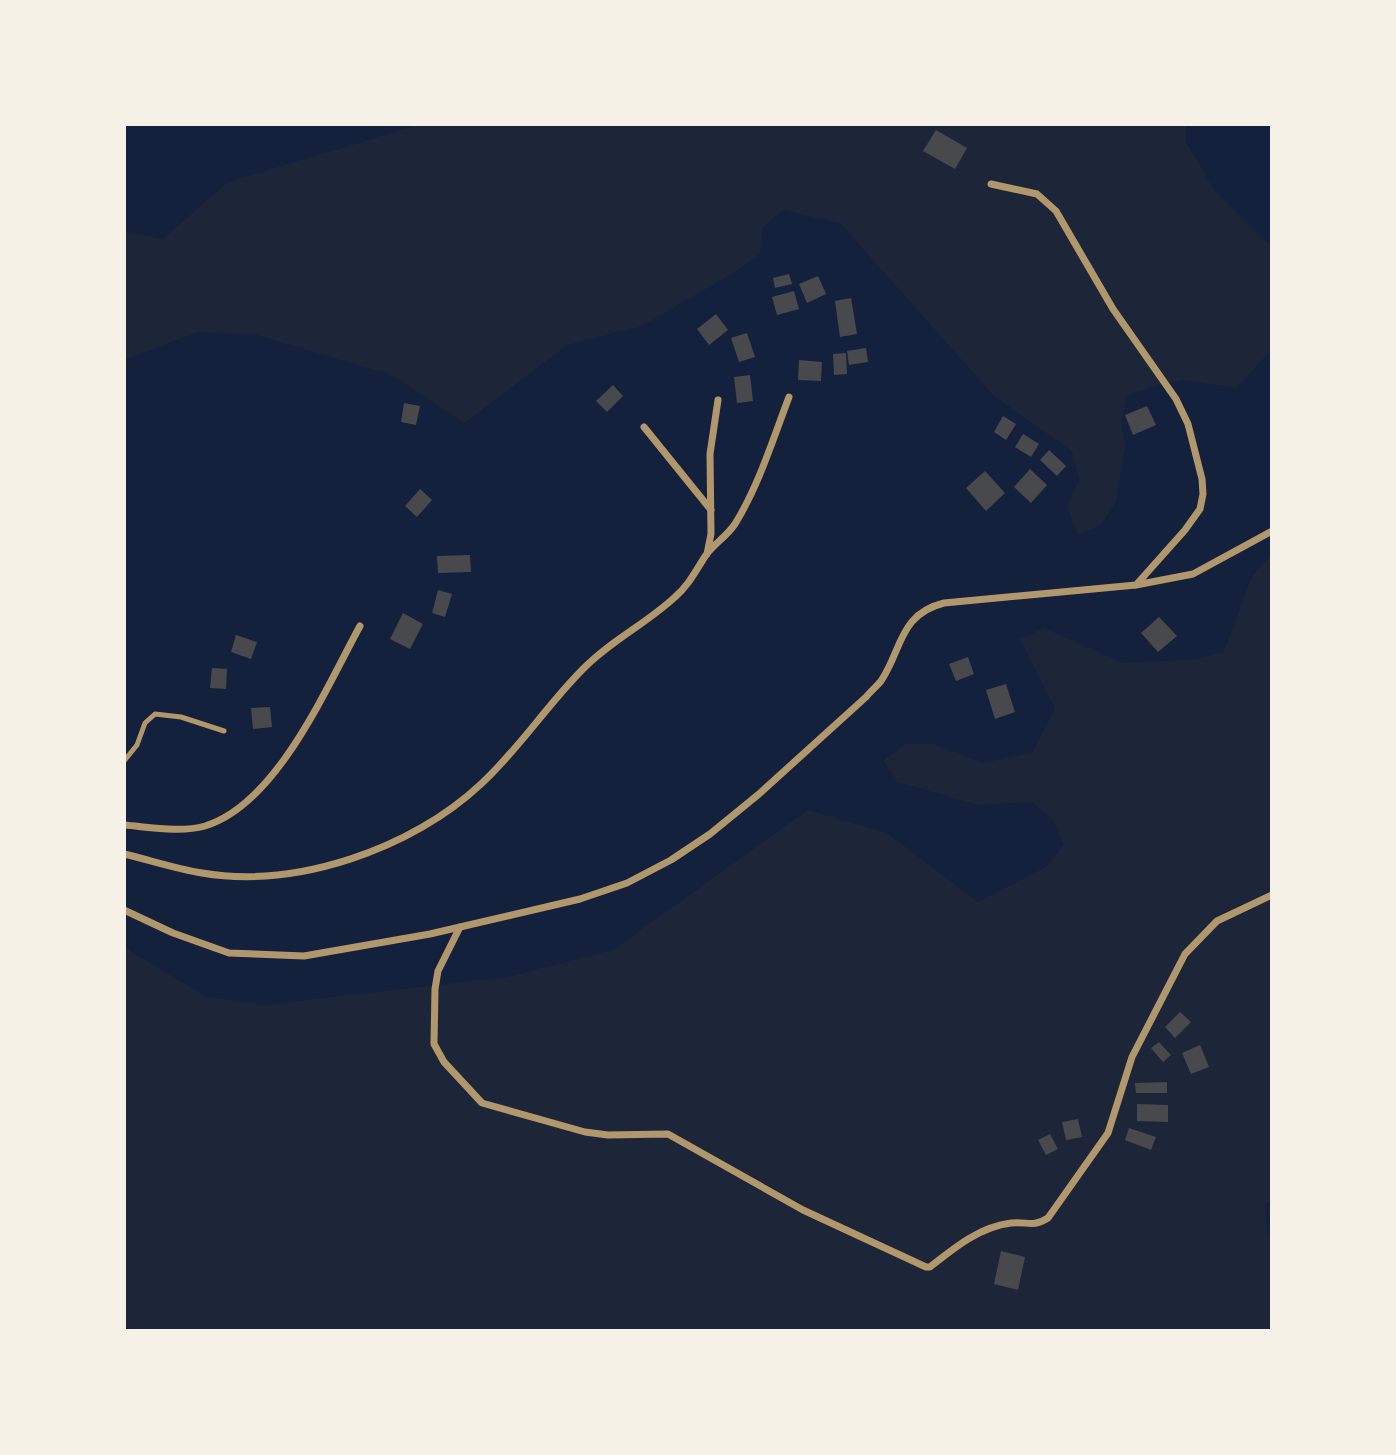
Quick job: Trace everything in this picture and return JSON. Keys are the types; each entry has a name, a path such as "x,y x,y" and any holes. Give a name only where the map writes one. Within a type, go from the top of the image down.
{"street":[{"path":"991,184 1037,194 1056,211 1113,309 1176,399 1188,424 1202,479 1200,509 1136,585"},
{"path":"124,854 202,873 263,877 321,868 383,846 428,824 482,783 583,668 674,598 696,574 707,554 735,523 764,463 789,397"},
{"path":"707,554 711,534 710,454 718,400"},
{"path":"644,427 711,510"},
{"path":"124,910 229,953 304,956 460,927 610,891 681,854 759,794 866,697 880,681 909,624 931,607 944,603 1136,585 1193,574 1272,531"},
{"path":"124,825 165,829 203,827 225,817 251,796 278,769 304,729 360,626"},
{"path":"460,927 438,971 434,1044 444,1062 482,1103 584,1132 608,1135 668,1134 803,1210 926,1268 975,1234 1011,1223 1033,1225 1048,1218 1108,1133 1132,1057 1185,954 1217,921 1272,895"}],"lane":[{"path":"124,761 137,745 145,723 155,714 181,717 224,731"}],"shaded area":[{"path":"423,124 1186,124 1186,142 1215,191 1272,247 1272,349 1237,388 1183,380 1128,395 1121,421 1125,446 1116,502 1101,525 1078,535 1067,507 1079,479 1072,451 994,396 840,223 783,210 763,227 760,254 738,270 642,326 567,345 464,423 392,375 257,335 197,332 124,360 124,232 163,239 228,182"},
{"path":"1272,554 1272,1200 1265,1205 1267,1233 1272,1239 1272,1331 138,1331 124,1327 124,947 206,997 263,1005 508,977 613,950 808,810 887,833 978,902 1046,867 1064,845 1053,820 1032,802 978,805 898,782 883,761 906,744 933,744 982,763 1032,753 1055,709 1020,639 1044,628 1123,663 1200,659 1224,651 1252,576"}],"building":[{"path":"936,130 967,148 955,169 923,151"},
{"path":"789,274 792,284 775,288 773,278"},
{"path":"818,276 826,294 807,303 799,284"},
{"path":"794,291 799,309 777,315 772,297"},
{"path":"851,298 857,334 840,337 835,301"},
{"path":"716,314 728,330 709,345 697,329"},
{"path":"747,333 755,357 739,362 731,338"},
{"path":"866,348 868,362 849,365 847,351"},
{"path":"846,353 847,374 834,375 833,354"},
{"path":"799,360 822,362 821,381 798,380"},
{"path":"750,375 753,401 737,403 734,377"},
{"path":"613,385 623,396 607,412 596,401"},
{"path":"404,403 420,406 416,425 401,422"},
{"path":"1147,406 1156,425 1133,435 1125,415"},
{"path":"1003,416 1016,424 1006,440 994,432"},
{"path":"1023,434 1039,444 1031,457 1015,447"},
{"path":"1049,450 1066,466 1057,476 1040,460"},
{"path":"1030,469 1047,485 1031,503 1014,487"},
{"path":"985,471 1005,493 986,511 966,488"},
{"path":"420,489 432,500 417,517 405,506"},
{"path":"470,555 471,572 438,573 437,556"},
{"path":"438,590 452,594 445,617 432,613"},
{"path":"403,613 423,624 410,649 390,639"},
{"path":"1159,617 1177,636 1158,652 1141,633"},
{"path":"236,635 257,642 251,659 231,652"},
{"path":"968,657 974,674 956,681 949,664"},
{"path":"212,668 227,669 226,689 210,688"},
{"path":"1006,684 1015,712 995,719 986,690"},
{"path":"270,707 272,727 253,729 251,708"},
{"path":"1180,1012 1191,1022 1175,1038 1165,1027"},
{"path":"1159,1042 1171,1055 1163,1062 1151,1048"},
{"path":"1200,1045 1209,1067 1191,1074 1182,1053"},
{"path":"1167,1082 1167,1093 1136,1093 1135,1083"},
{"path":"1137,1104 1168,1105 1168,1122 1137,1121"},
{"path":"1078,1119 1082,1137 1066,1140 1062,1122"},
{"path":"1129,1128 1156,1137 1151,1150 1125,1140"},
{"path":"1050,1134 1058,1149 1046,1155 1038,1140"},
{"path":"1001,1251 1025,1257 1018,1290 994,1284"}]}
